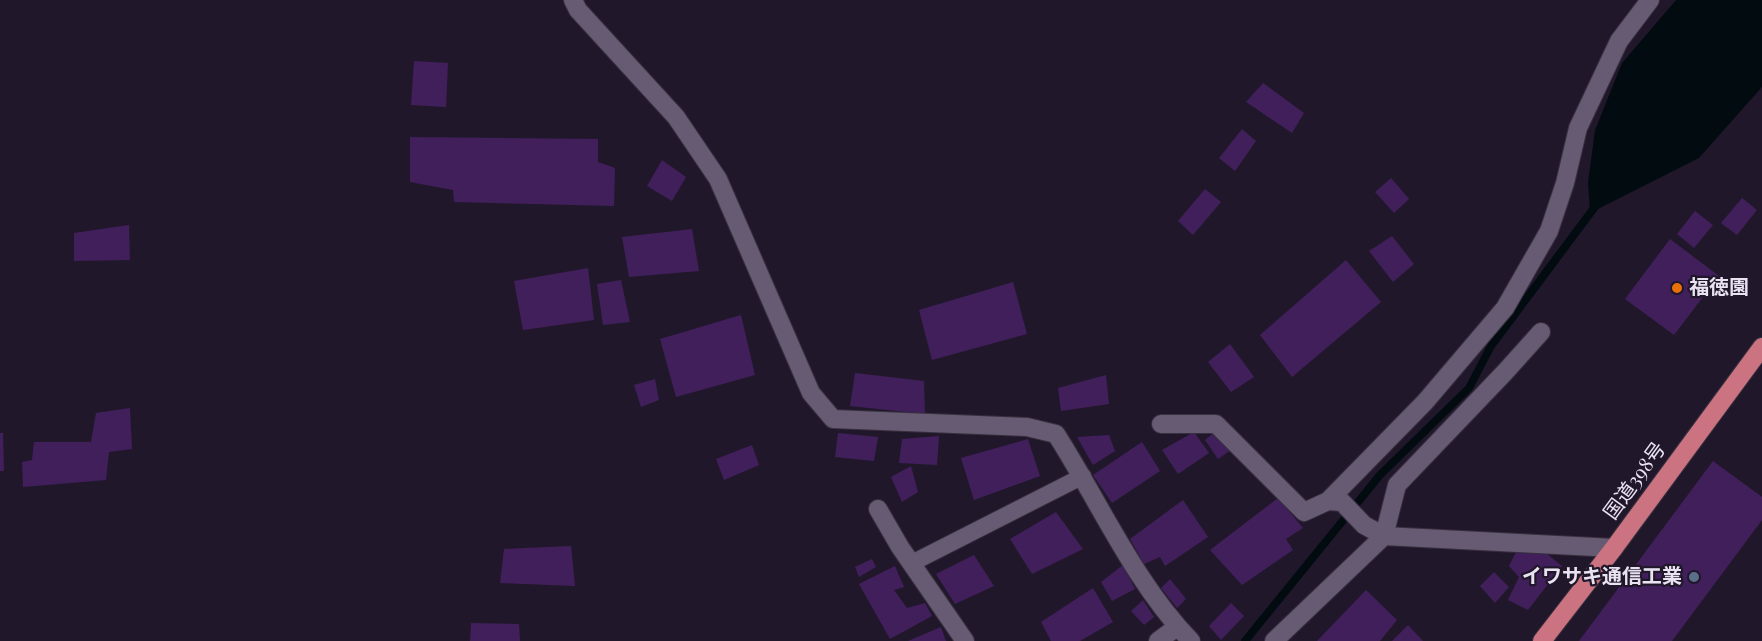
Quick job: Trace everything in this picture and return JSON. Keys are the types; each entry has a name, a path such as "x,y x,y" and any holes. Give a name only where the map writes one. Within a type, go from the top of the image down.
{"highway":[{"name":"国道398号","path":"1542,641 1614,548 1762,347"}],"street":[{"path":"573,0 578,10 676,117 718,179 812,393 833,419 1027,427 1056,434 1083,476 1122,548 1177,627 1191,641"},
{"path":"1161,424 1216,424 1304,512 1335,501 1425,402 1505,308 1549,231 1565,183 1578,128 1619,41 1650,0"},
{"path":"1274,641 1384,536 1397,485 1540,332"},
{"path":"1335,501 1364,525 1384,536 1614,548"},
{"path":"878,509 966,641"},
{"path":"1158,641 1177,627"}],"lane":[{"path":"912,563 1083,476"}],"shaded area":[{"path":"1676,0 1762,0 1762,87 1699,158 1590,213 1588,182 1595,130 1622,63"}],"building":[{"path":"414,61 448,63 446,107 411,105"},
{"path":"1263,83 1304,113 1292,133 1246,102"},
{"path":"1242,129 1256,141 1235,171 1219,158"},
{"path":"410,137 598,139 598,162 615,168 614,206 454,202 453,190 410,182"},
{"path":"662,160 686,177 672,201 647,186"},
{"path":"1391,178 1409,199 1394,213 1375,192"},
{"path":"1205,189 1221,202 1193,235 1178,221"},
{"path":"1742,198 1757,210 1737,235 1721,223"},
{"path":"1695,211 1713,225 1694,248 1677,234"},
{"path":"129,225 130,260 74,261 74,233"},
{"path":"692,229 699,271 629,277 622,237"},
{"path":"1392,236 1414,264 1393,282 1369,251"},
{"path":"1670,239 1719,276 1674,335 1625,299"},
{"path":"1346,260 1381,302 1292,377 1260,335"},
{"path":"588,268 594,320 523,330 514,281"},
{"path":"621,280 630,322 603,325 597,284"},
{"path":"1013,282 1027,334 932,360 919,310"},
{"path":"741,315 755,375 676,397 660,339"},
{"path":"1230,344 1254,377 1231,392 1208,362"},
{"path":"855,373 924,381 925,414 850,406"},
{"path":"1106,375 1109,404 1061,411 1058,388"},
{"path":"655,379 659,400 641,407 634,385"},
{"path":"130,408 132,449 109,452 106,480 23,487 22,462 32,460 34,442 91,442 96,413"},
{"path":"1216,431 1231,450 1218,459 1205,440"},
{"path":"1194,432 1209,453 1178,474 1162,450"},
{"path":"0,433 3,433 4,471 0,471"},
{"path":"838,433 878,437 874,461 835,457"},
{"path":"1109,435 1115,451 1093,465 1077,437"},
{"path":"939,436 937,465 899,463 902,439"},
{"path":"1028,439 1040,476 974,500 961,458"},
{"path":"1142,442 1160,471 1112,503 1093,475"},
{"path":"752,445 759,465 724,480 716,459"},
{"path":"1713,461 1762,497 1762,520 1672,641 1579,641"},
{"path":"911,466 918,492 902,502 891,477"},
{"path":"1278,498 1303,528 1286,539 1293,550 1242,585 1210,550"},
{"path":"1183,500 1208,537 1165,566 1160,557 1144,564 1130,539"},
{"path":"1056,512 1083,549 1032,574 1010,539"},
{"path":"571,546 575,586 500,583 504,549"},
{"path":"1517,550 1542,550 1562,566 1528,610 1508,600 1519,577 1509,566"},
{"path":"974,555 994,586 955,604 936,574"},
{"path":"872,559 876,567 859,577 855,567"},
{"path":"1123,565 1135,589 1112,601 1101,582"},
{"path":"895,566 904,587 894,590 907,608 925,603 932,616 890,639 859,584"},
{"path":"1494,572 1509,587 1495,603 1480,586"},
{"path":"1170,579 1186,599 1177,608 1161,588"},
{"path":"1093,588 1113,622 1080,641 1051,641 1041,622"},
{"path":"1366,590 1397,620 1380,641 1317,641"},
{"path":"1143,600 1154,617 1144,625 1131,611"},
{"path":"1231,603 1244,616 1221,640 1209,626"},
{"path":"471,623 519,624 520,641 470,641"},
{"path":"1408,625 1423,641 1392,641"},
{"path":"941,627 946,641 908,641"}],"waterway":[{"path":"1245,641 1380,475 1469,388 1491,346 1597,204"}],"place":[{"name":"福徳園","path":"1677,288"},
{"name":"イワサキ通信工業","path":"1694,577"}]}
